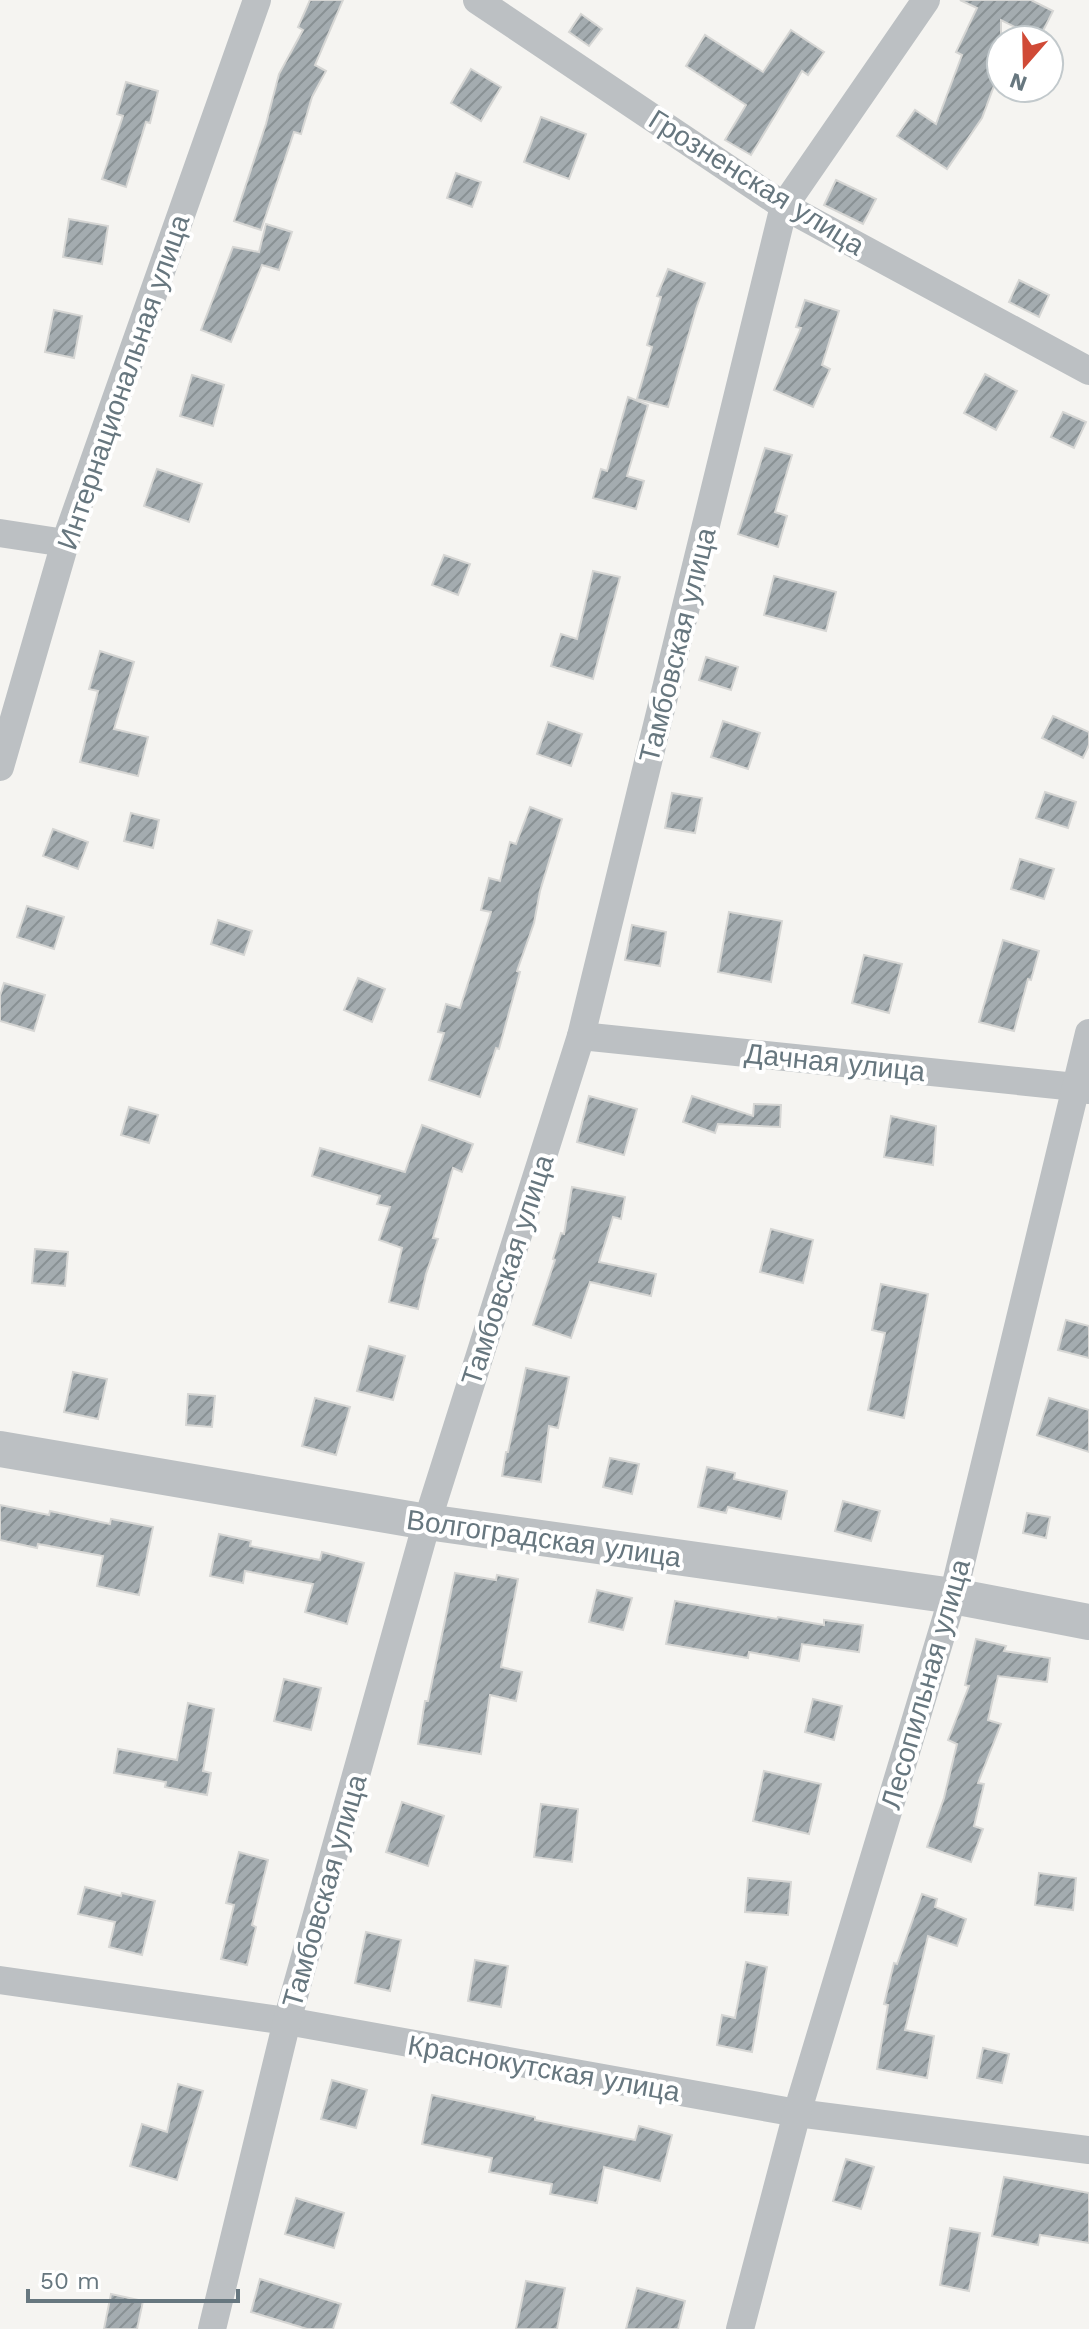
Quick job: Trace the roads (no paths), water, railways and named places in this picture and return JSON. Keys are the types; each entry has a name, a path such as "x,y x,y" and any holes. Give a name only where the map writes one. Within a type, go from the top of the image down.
{"street":[{"name":"Интернациональная улица","path":"0,767 65,543 257,0"},
{"name":"Грозненская улица","path":"477,0 784,206 1089,371"},
{"path":"784,206 926,0"},
{"name":"Тамбовская улица","path":"212,2329 287,2021 427,1522 581,1036 784,206"},
{"path":"0,533 65,543"},
{"name":"Лесопильная улица","path":"740,2329 797,2113 953,1596 1082,1088 1089,1033"},
{"name":"Дачная улица","path":"581,1036 1082,1088"},
{"name":"Волгоградская улица","path":"0,1449 427,1522 953,1596 1089,1622"},
{"name":"Краснокутская улица","path":"0,1980 287,2021 797,2113 1089,2150"}]}
